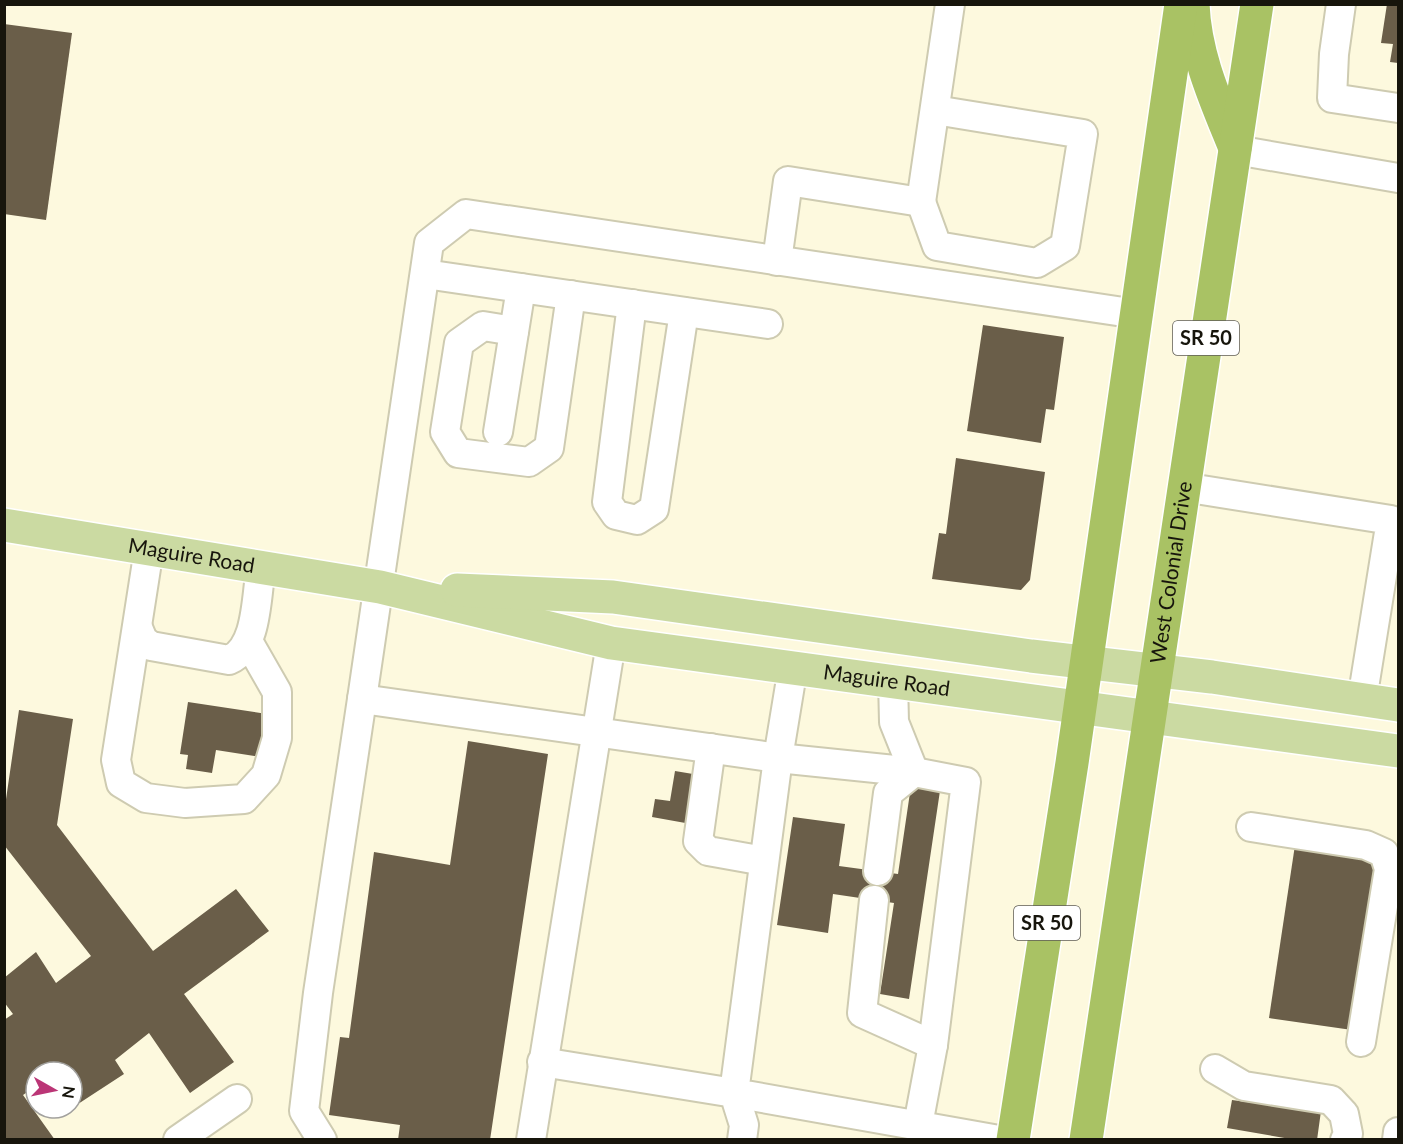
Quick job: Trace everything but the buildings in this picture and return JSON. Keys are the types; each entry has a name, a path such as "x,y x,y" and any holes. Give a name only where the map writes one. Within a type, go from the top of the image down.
{"highway":[{"name":"SR 50","path":"1013,1140 1080,706 1180,4"},
{"path":"1193,4 1197,44 1209,84 1236,150"},
{"name":"West Colonial Drive","path":"1086,1140 1257,4"}],"main road":[{"name":"Maguire Road","path":"4,525 380,587 611,643 1398,751"},
{"name":"Maguire Road","path":"380,587 613,597 1085,663 1212,677 1398,705"}],"lane":[{"path":"934,110 1083,134 1065,246 1037,262 937,246 921,202 934,110 950,4"},
{"path":"1341,4 1334,54 1332,98 1398,108"},
{"path":"1236,150 1398,178"},
{"path":"777,261 788,181 921,202"},
{"path":"322,1140 304,1111 318,993 380,587 429,243 466,214 1137,314"},
{"path":"425,273 768,324"},
{"path":"498,432 521,288"},
{"path":"514,331 483,326 459,343 445,432 458,453 530,462 549,448 571,295"},
{"path":"632,304 607,502 616,516 638,520 654,509 684,312"},
{"path":"1183,487 1391,520 1362,700"},
{"path":"149,549 116,760 121,783 146,798 185,802 244,799 266,775 277,738 277,692 249,643"},
{"path":"138,628 143,640 151,646 229,660 240,655 249,643 261,568"},
{"path":"531,1140 611,643"},
{"path":"742,1140 744,1125 734,1093 778,758 793,667"},
{"path":"893,680 894,722 914,771"},
{"path":"362,699 778,758 914,771 966,782 933,1045 918,1125"},
{"path":"711,748 698,841 708,851 764,861"},
{"path":"878,872 888,793 914,771"},
{"path":"1251,827 1366,845 1384,854 1389,869 1361,1042"},
{"path":"874,900 862,1013 933,1045"},
{"path":"542,1062 999,1140"},
{"path":"1215,1069 1244,1086 1331,1100 1344,1114 1348,1134 1345,1140"},
{"path":"178,1140 237,1099"},
{"path":"1397,1140 1398,1132"}]}
